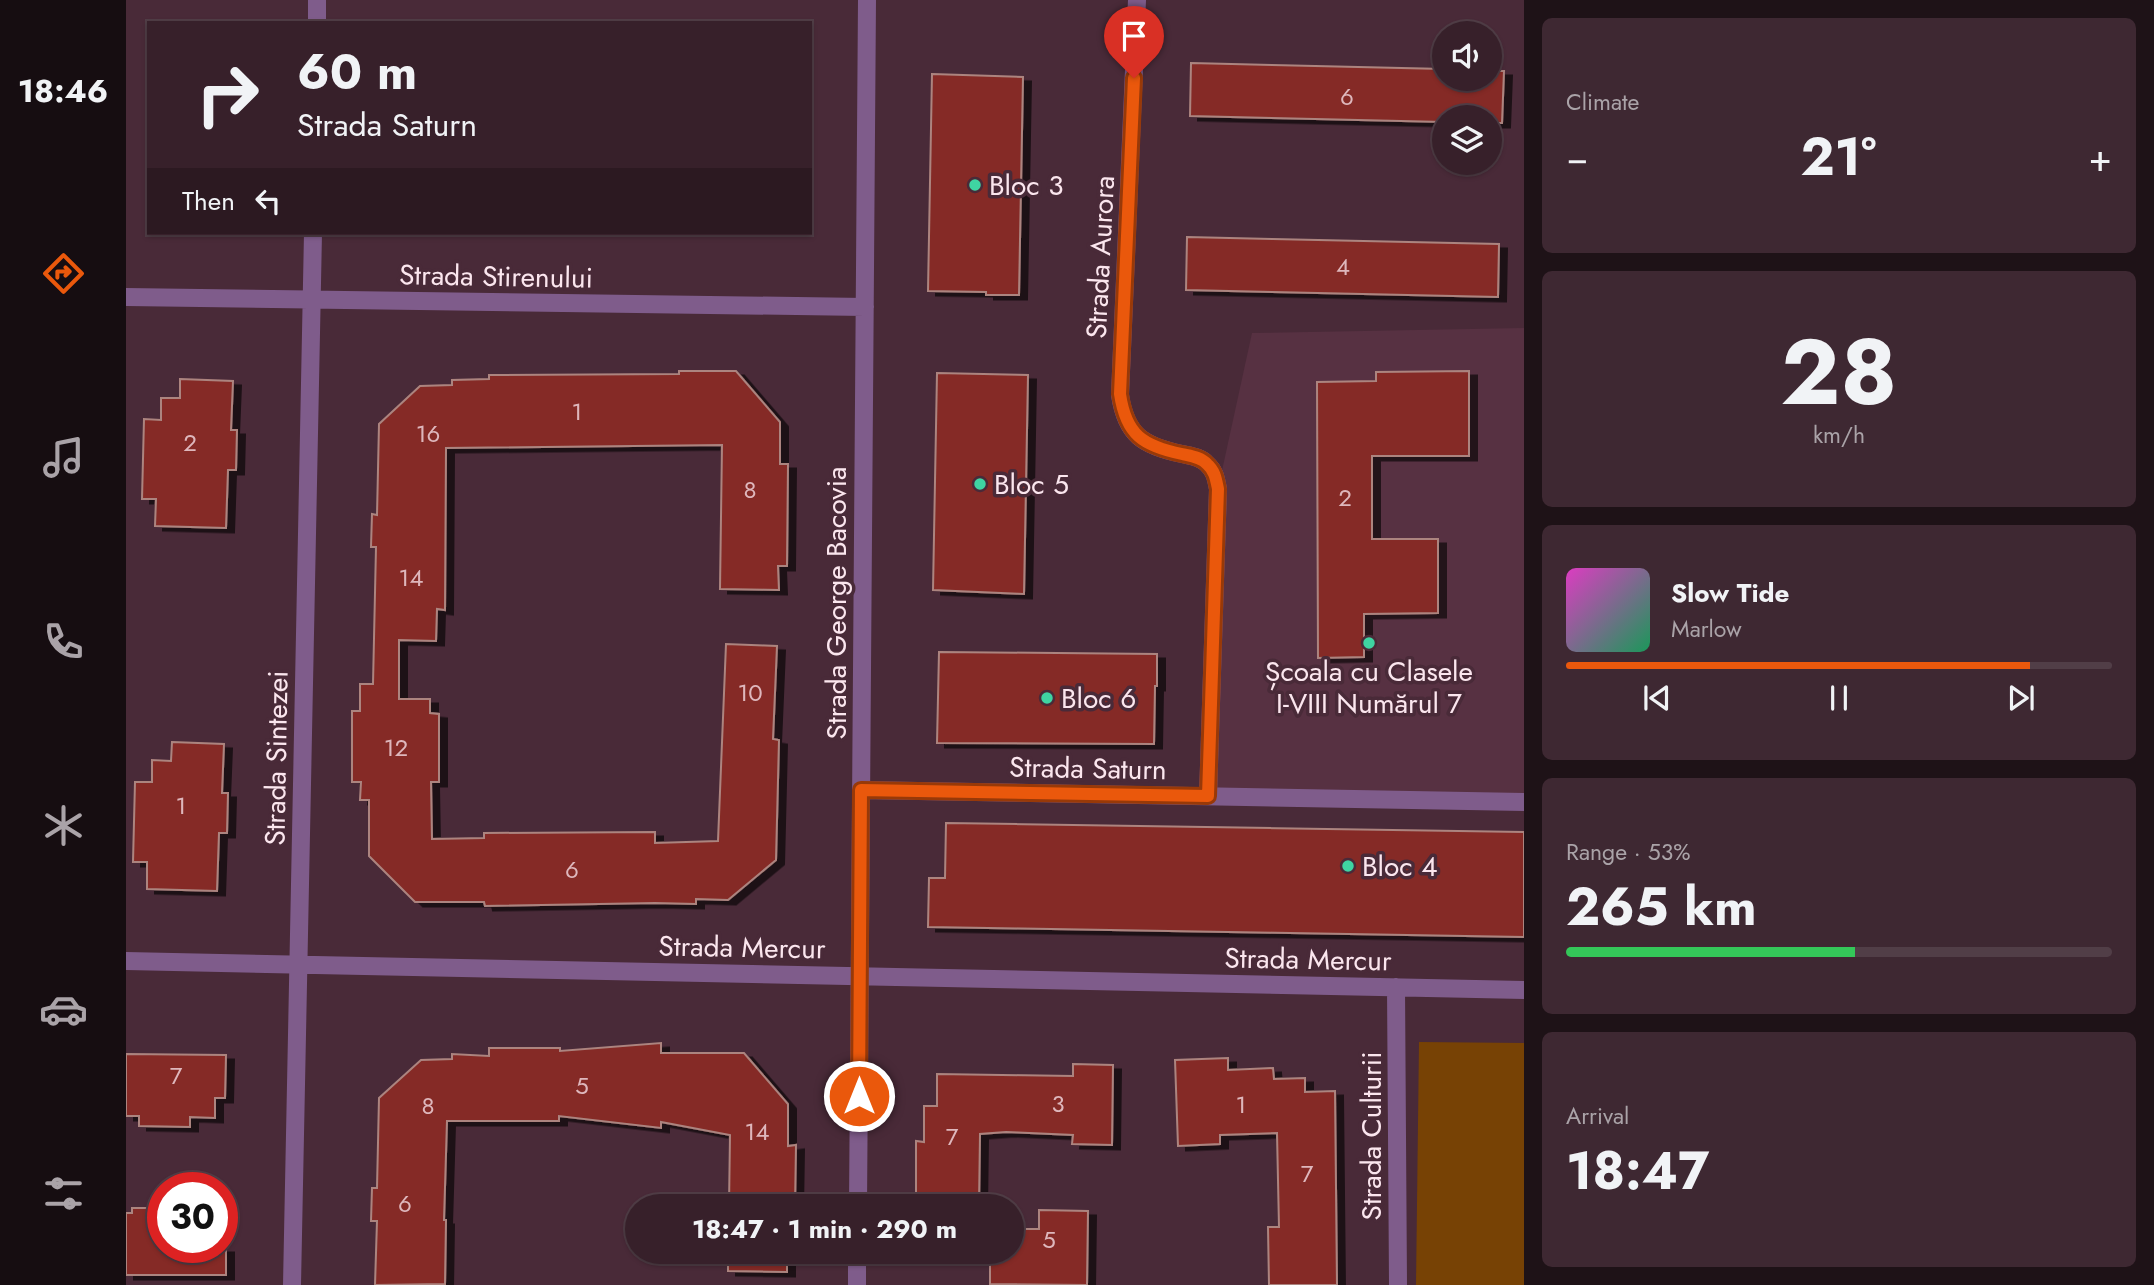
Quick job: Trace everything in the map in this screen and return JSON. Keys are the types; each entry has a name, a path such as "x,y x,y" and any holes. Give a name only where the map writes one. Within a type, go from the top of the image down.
{"street":[{"path":"317,0 317,21"},
{"name":"Strada George Bacovia","path":"858,1194 867,0"},
{"name":"Strada Aurora","path":"1137,0 1120,394 1123,414 1142,440 1157,449 1194,456 1206,462 1214,472 1218,489 1208,796"},
{"name":"Strada Sintezei","path":"292,1285 313,235"},
{"name":"Strada Stirenului","path":"126,297 864,307"},
{"name":"Strada Saturn","path":"861,790 1524,802"},
{"name":"Strada Mercur","path":"126,961 1524,989"},
{"name":"Strada Culturii","path":"1396,987 1398,1285"},
{"path":"857,1264 857,1285"}],"shaded area":[{"name":"Școala cu Clasele I-VIII Numărul 7","path":"1524,328 1524,802 1208,796 1218,489 1252,333"},
{"path":"1419,1042 1524,1043 1524,1285 1416,1285"}],"building":[{"path":"1191,63 1432,69 1432,91 1502,91 1504,71 1502,123 1502,105 1432,105 1432,122 1190,116"},
{"name":"Bloc 3","path":"932,74 1023,77 1019,295 928,291"},
{"path":"1187,237 1499,244 1498,297 1186,290"},
{"path":"679,371 736,371 780,422 780,464 788,464 787,566 778,566 779,590 720,589 722,445 446,448 445,610 437,609 436,641 399,640 399,699 430,699 430,713 439,714 439,782 431,782 432,839 484,838 484,833 655,832 655,843 718,841 726,644 777,646 773,739 779,740 776,860 728,900 696,899 696,904 485,906 484,902 415,902 369,856 369,800 360,800 361,782 352,782 352,711 360,711 360,684 373,684 376,547 371,547 372,514 377,515 379,424 420,386 452,385 452,380 489,379 489,375 679,374"},
{"path":"1469,371 1469,456 1372,456 1372,539 1438,539 1438,613 1364,614 1364,657 1318,658 1317,382 1376,381 1376,372"},
{"name":"Bloc 5","path":"937,373 1028,375 1024,594 933,590"},
{"path":"180,379 233,381 231,430 237,430 236,470 228,470 226,528 155,526 156,499 142,499 144,419 161,420 161,398 180,398"},
{"name":"Bloc 6","path":"939,652 1157,654 1154,744 937,743"},
{"path":"172,742 224,744 222,793 228,793 227,833 219,833 217,891 147,889 147,862 133,862 135,782 152,782 152,760 171,761"},
{"path":"946,823 1524,832 1524,937 928,927 929,878 945,878"},
{"path":"661,1043 661,1053 744,1053 788,1104 788,1146 796,1145 795,1194 729,1194 730,1135 661,1122 661,1128 559,1116 559,1121 447,1121 445,1284 375,1285 377,1221 371,1221 372,1188 377,1188 379,1098 421,1060 452,1059 452,1054 489,1056 489,1048 560,1048 560,1051"},
{"path":"126,1054 226,1055 225,1098 215,1098 215,1118 190,1117 190,1127 139,1126 139,1116 126,1116"},
{"path":"1228,1058 1228,1070 1273,1068 1274,1079 1305,1078 1305,1092 1335,1091 1337,1285 1269,1285 1268,1227 1279,1227 1277,1133 1220,1135 1220,1144 1178,1146 1175,1060"},
{"path":"1073,1064 1113,1065 1112,1145 1072,1144 1073,1135 1006,1132 980,1134 979,1194 916,1194 916,1141 924,1142 924,1106 937,1106 937,1074 1073,1076"},
{"path":"132,1208 147,1208 147,1263 226,1263 226,1275 126,1275 126,1213 132,1213"},
{"path":"1039,1210 1088,1211 1087,1285 990,1284 990,1264 1024,1264 1024,1229 1039,1229"},
{"path":"728,1264 787,1264 787,1272 728,1271"}],"place":[{"name":"Bloc 3","path":"975,185"},
{"name":"Bloc 5","path":"980,484"},
{"name":"Școala cu Clasele I-VIII Numărul 7","path":"1369,643"},
{"name":"Bloc 6","path":"1047,698"},
{"name":"Bloc 4","path":"1348,866"}],"route":[{"path":"859,1096 861,790 1208,796 1218,489 1214,472 1206,462 1194,456 1157,449 1142,440 1123,414 1120,394 1134,78"}]}
